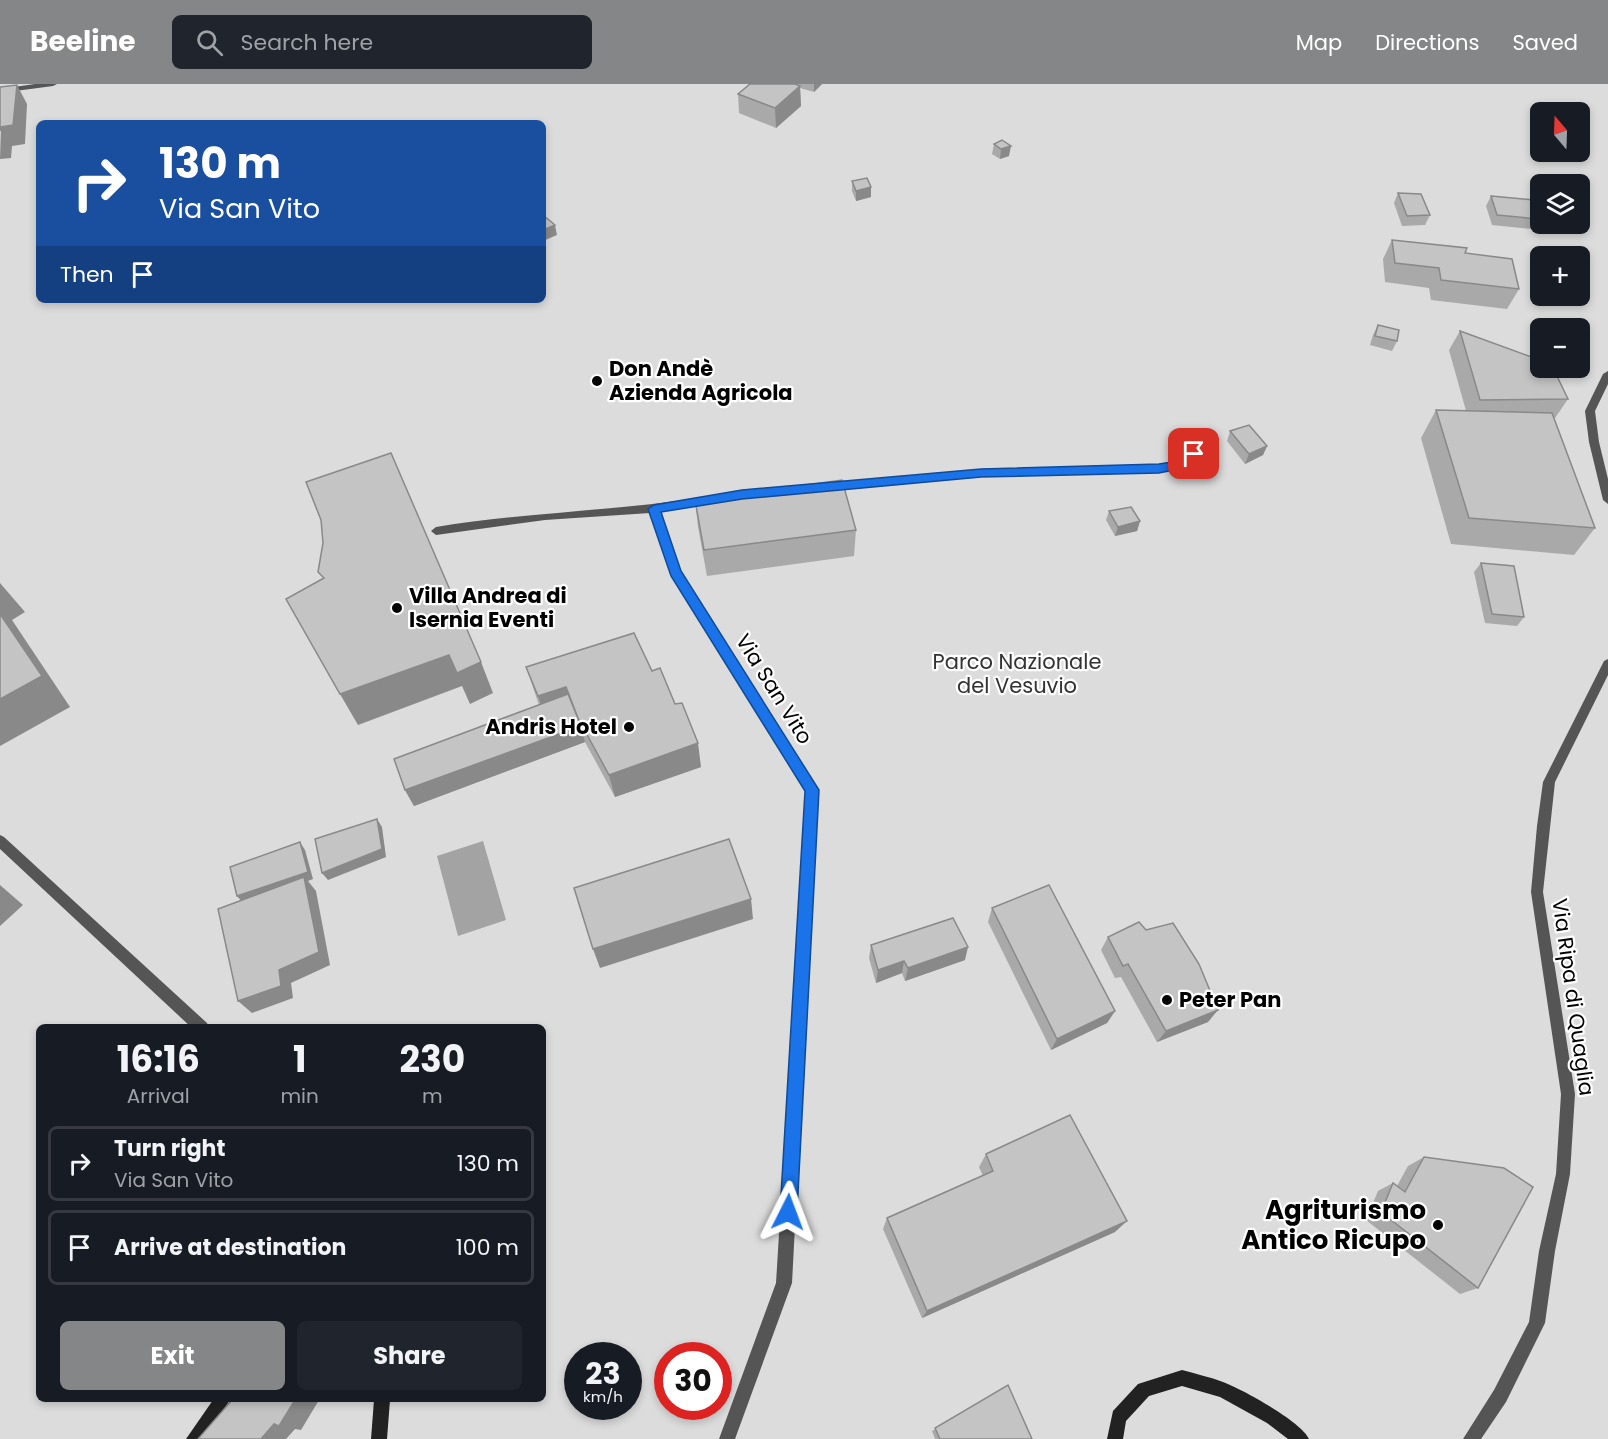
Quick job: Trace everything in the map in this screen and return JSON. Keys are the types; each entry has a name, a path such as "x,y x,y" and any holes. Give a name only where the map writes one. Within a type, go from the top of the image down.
{"street":[{"path":"0,91 53,84"},
{"path":"1608,374 1590,411 1594,442 1608,500"},
{"path":"818,488 981,473 1159,469 1189,463 1194,454"},
{"path":"436,531 478,523 584,512 654,509 720,498"},
{"name":"Via San Vito","path":"654,509 675,572 812,790 784,1283 727,1439"},
{"name":"Via Ripa di Quaglia","path":"1471,1439 1500,1396 1537,1323 1547,1251 1563,1174 1568,1094 1537,892 1543,826 1549,782 1608,664"},
{"path":"0,841 198,1024"},
{"path":"1115,1439 1119,1417 1144,1390 1182,1378 1223,1390 1273,1417 1300,1439"},
{"path":"194,1439 221,1402"},
{"path":"378,1439 382,1402"}],"green space":[{"name":"Parco Nazionale del Vesuvio","path":"0,84 1608,84 1608,1439 0,1439"}],"shaded area":[{"path":"483,841 506,920 458,936 437,856"}],"building":[{"path":"750,84 800,86 775,108 738,94"},
{"path":"17,85 13,125 1,127 0,131 0,87"},
{"path":"1002,140 1011,146 1001,149 994,144"},
{"path":"867,178 871,187 856,191 852,181"},
{"path":"1398,193 1421,194 1430,215 1407,216"},
{"path":"1491,196 1530,200 1530,218 1497,215"},
{"path":"546,218 555,225 546,229"},
{"path":"1392,240 1467,248 1465,253 1512,259 1519,289 1441,280 1439,268 1395,263"},
{"path":"1378,325 1399,330 1397,341 1375,336"},
{"path":"1460,331 1530,356 1530,378 1558,378 1568,399 1480,400"},
{"path":"1436,410 1552,413 1595,528 1469,518"},
{"path":"1249,425 1267,446 1249,454 1230,431"},
{"name":"Villa Andrea di Isernia Eventi","path":"391,453 481,662 457,673 449,655 340,694 286,599 324,578 318,572 323,543 321,520 306,482"},
{"path":"842,480 856,530 704,550 695,500"},
{"path":"1131,507 1140,521 1118,527 1109,511"},
{"path":"1481,563 1514,566 1524,617 1492,614"},
{"path":"0,614 42,676 0,699"},
{"name":"Andris Hotel","path":"634,633 652,671 660,668 675,704 682,703 698,743 609,775 578,718 566,687 538,696 526,667"},
{"path":"568,694 581,726 405,790 394,759"},
{"path":"377,819 382,849 322,873 315,839"},
{"path":"729,839 751,899 593,949 574,888"},
{"path":"300,842 308,872 237,896 230,867"},
{"path":"304,877 319,952 279,970 281,986 238,1001 218,909"},
{"path":"1049,885 1115,1011 1057,1039 992,908"},
{"path":"953,918 968,947 908,968 904,961 878,970 871,945"},
{"name":"Peter Pan","path":"1139,922 1146,930 1173,923 1199,964 1218,1010 1166,1031 1128,964 1123,966 1108,937"},
{"path":"1070,1115 1127,1221 927,1311 887,1218 993,1171 986,1154"},
{"path":"1424,1157 1504,1168 1533,1187 1478,1288 1381,1212 1393,1183 1405,1192"},
{"path":"1008,1385 1032,1439 940,1439 935,1428"},
{"path":"230,1402 294,1402 279,1426 274,1424 261,1439 198,1439"}],"place":[{"name":"Don Andè Azienda Agricola","path":"597,381"},
{"name":"Villa Andrea di Isernia Eventi","path":"397,608"},
{"name":"Andris Hotel","path":"629,727"},
{"name":"Peter Pan","path":"1167,1000"},
{"name":"Agriturismo Antico Ricupo","path":"1438,1225"}],"route":[{"path":"788,1212 812,790 675,572 654,509 742,495 981,473 1159,469 1189,463 1194,454"}]}
